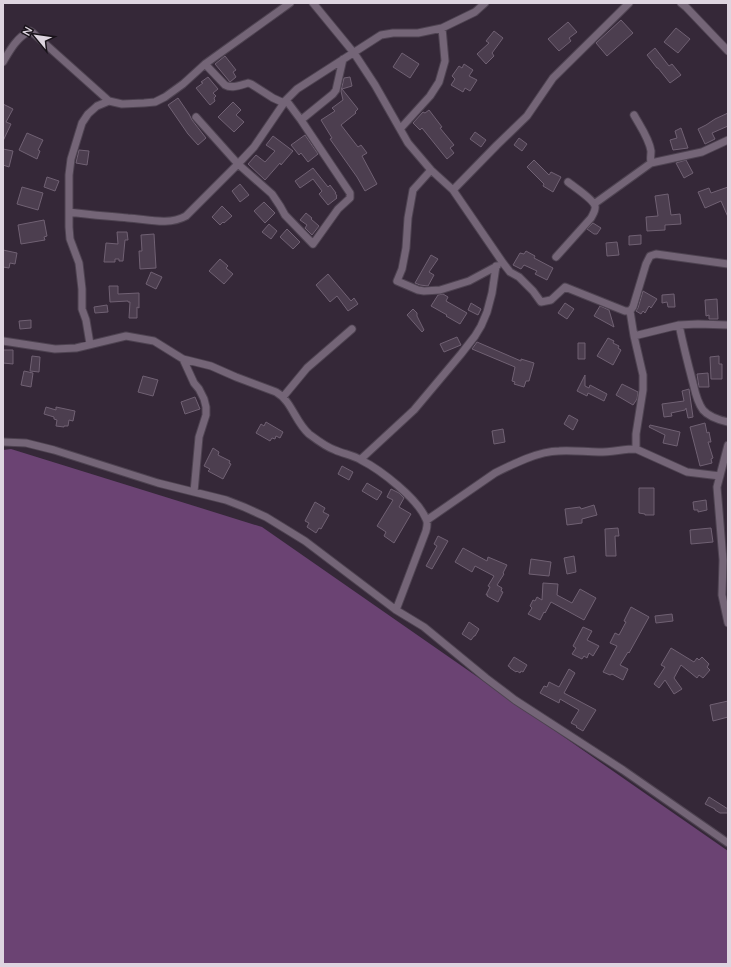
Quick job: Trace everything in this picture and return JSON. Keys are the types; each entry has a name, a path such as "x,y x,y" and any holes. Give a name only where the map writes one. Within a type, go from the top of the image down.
{"street":[{"path":"3,62 16,41 25,33 30,31 109,101 122,104 144,104 155,102 183,84 206,64 290,3"},
{"path":"313,3 354,53 375,85 408,143 431,170 453,190 510,272 519,277 533,291 541,302 551,300 565,287 625,311 630,311"},
{"path":"69,212 154,222 179,220 186,216 254,147 285,102 297,89 381,36 418,33 442,28 475,12 486,3"},
{"path":"453,190 527,116 553,78 629,3"},
{"path":"681,3 727,49"},
{"path":"400,129 430,96 439,82 445,60 442,28"},
{"path":"301,120 336,90 343,59"},
{"path":"196,117 238,164 272,194 285,215 313,244 338,209 350,198 350,193 301,120 285,102 274,98 248,83 228,87 206,64"},
{"path":"90,344 86,320 82,309 82,289 79,263 70,239 69,175 70,164 82,123 88,114 97,106 109,101"},
{"path":"634,115 649,143 651,163"},
{"path":"594,204 651,163 702,152 728,140"},
{"path":"431,170 413,190 408,218 406,248 402,269 397,281 418,290 440,290 469,281 503,263"},
{"path":"556,257 591,218 595,207 587,196 568,182"},
{"path":"636,449 636,434 643,390 643,376 630,311 633,307 646,264 650,256 656,254 728,264"},
{"path":"361,459 414,410 475,336 487,312 492,293 496,266"},
{"path":"634,336 679,325 728,325"},
{"path":"679,325 698,399 703,410 713,417 728,422"},
{"path":"283,397 307,368 352,329"},
{"path":"3,341 55,349 76,348 126,336 154,341 183,359 212,366 276,392 288,402 297,419 308,433 321,443 335,450 361,459 382,473 409,494 427,520 426,531 396,610"},
{"path":"183,359 204,399 206,407 206,415 199,437 194,492"},
{"path":"3,442 26,443 54,450 158,483 232,503 273,521 305,541 396,610 424,627 515,700 727,840"},
{"path":"728,445 717,487 723,560 722,595 728,623"},
{"path":"427,520 506,467 534,456 557,451 601,452 636,449 687,472 720,476"}],"shaded area":[{"path":"11,449 262,527 728,851 728,964 3,964 3,450"}],"building":[{"path":"621,20 633,33 607,56 596,43"},
{"path":"568,22 577,32 569,38 571,41 559,51 548,39"},
{"path":"676,28 690,39 678,53 664,42"},
{"path":"494,31 503,38 492,53 494,56 486,64 477,54 489,43 486,41"},
{"path":"655,48 669,66 672,64 681,75 670,83 647,55"},
{"path":"402,53 419,64 410,78 393,67"},
{"path":"225,56 236,70 233,72 236,77 230,82 215,64"},
{"path":"464,64 473,70 469,76 477,80 470,91 465,88 463,92 451,85 455,79 452,76 459,66 462,68"},
{"path":"208,77 218,89 213,93 216,96 214,98 215,101 210,105 196,88"},
{"path":"350,77 352,86 342,89 358,109 355,112 356,113 341,125 358,147 361,145 367,153 362,156 377,184 365,191 330,139 332,138 321,120 335,111 332,108 343,100 341,91 344,78"},
{"path":"178,98 206,138 198,145 188,134 168,105"},
{"path":"233,102 241,110 236,115 244,122 234,132 218,117"},
{"path":"3,104 13,109 6,122 11,124 3,141"},
{"path":"429,110 442,127 440,128 454,145 450,148 454,153 447,159 422,128 420,130 413,123 423,112 425,113"},
{"path":"728,113 728,126 712,133 715,139 705,144 698,129"},
{"path":"681,128 688,148 673,150 670,140 677,138 675,131"},
{"path":"475,132 486,140 481,147 470,139"},
{"path":"27,133 43,140 38,150 40,151 37,159 19,150"},
{"path":"305,135 318,154 308,162 301,153 299,155 291,145"},
{"path":"273,136 293,151 265,180 248,164 256,155 265,162 275,151 266,145"},
{"path":"519,138 527,144 522,151 514,145"},
{"path":"3,149 13,151 9,167 3,165"},
{"path":"79,150 89,151 87,165 76,163"},
{"path":"534,160 549,175 551,172 561,177 553,192 543,186 544,184 527,167"},
{"path":"686,160 693,173 684,178 676,163"},
{"path":"313,168 328,187 330,185 336,193 337,198 328,205 319,194 322,191 313,179 300,188 295,181"},
{"path":"47,177 59,181 55,191 44,187"},
{"path":"240,184 249,195 240,202 232,191"},
{"path":"22,187 43,193 38,210 17,204"},
{"path":"728,187 728,217 721,201 705,208 698,192 709,188 711,193"},
{"path":"668,194 671,215 680,214 681,224 665,225 665,230 647,231 646,217 658,216 655,196"},
{"path":"264,202 275,213 265,223 254,211"},
{"path":"222,206 232,216 220,225 212,217"},
{"path":"306,213 319,226 312,235 305,228 307,225 300,220"},
{"path":"44,220 47,236 44,237 45,240 21,244 18,225"},
{"path":"593,223 601,228 597,234 594,234 587,229"},
{"path":"269,224 277,231 271,239 262,232"},
{"path":"287,229 300,242 293,249 280,237"},
{"path":"117,232 127,232 128,240 125,240 123,261 115,259 115,262 104,262 106,243 118,244"},
{"path":"154,234 156,268 140,269 139,251 142,251 141,235"},
{"path":"641,235 641,244 629,245 629,236"},
{"path":"617,242 619,255 607,256 606,243"},
{"path":"3,250 17,253 15,264 10,263 9,268 3,267"},
{"path":"526,251 535,256 534,258 553,268 547,280 535,274 537,271 524,265 521,269 513,265 520,253 524,254"},
{"path":"431,255 438,259 429,272 434,275 428,286 415,283"},
{"path":"220,259 228,266 226,268 233,274 224,284 209,271"},
{"path":"151,272 162,277 156,289 146,284"},
{"path":"328,274 351,301 354,298 358,304 348,311 337,296 330,302 316,285"},
{"path":"109,286 118,286 118,294 139,293 137,318 129,318 130,302 110,302"},
{"path":"643,291 657,299 651,308 649,306 645,313 643,311 641,314 636,311"},
{"path":"443,294 448,297 446,301 467,313 460,324 431,306 438,295"},
{"path":"674,294 675,307 668,307 667,302 662,303 662,295"},
{"path":"717,299 718,319 709,319 709,315 706,316 705,300"},
{"path":"471,303 481,309 478,315 468,310"},
{"path":"565,303 574,309 567,319 558,313"},
{"path":"107,305 108,312 95,313 94,307"},
{"path":"600,306 609,310 614,327 594,316"},
{"path":"413,309 417,313 424,330 422,332 407,315"},
{"path":"31,320 31,328 20,329 19,321"},
{"path":"457,337 461,345 444,352 440,344"},
{"path":"608,338 614,341 613,343 619,346 618,348 621,350 613,365 597,356"},
{"path":"477,342 521,361 521,359 534,363 529,381 526,381 524,387 514,384 515,382 512,381 515,367 472,349"},
{"path":"578,343 585,343 585,359 578,359"},
{"path":"3,350 13,350 13,364 3,363"},
{"path":"32,356 40,357 39,372 30,371"},
{"path":"719,356 719,364 722,364 722,379 711,379 710,357"},
{"path":"24,371 33,373 31,387 21,385"},
{"path":"708,373 709,387 699,387 697,374"},
{"path":"585,375 585,386 589,388 590,385 607,394 604,401 588,393 587,396 577,391"},
{"path":"143,376 158,380 153,396 138,392"},
{"path":"622,384 638,392 637,399 633,405 616,395"},
{"path":"689,389 693,417 688,418 686,408 685,410 671,413 672,416 664,417 662,404 684,401 682,391"},
{"path":"195,397 200,409 185,414 181,402"},
{"path":"46,407 56,410 56,407 75,411 73,421 69,420 68,426 56,426 57,420 54,419 54,417 44,414"},
{"path":"569,415 578,420 573,430 564,424"},
{"path":"266,422 283,432 280,438 276,436 275,439 272,438 270,441 256,433 261,424 264,426"},
{"path":"705,423 707,433 709,432 711,442 708,442 713,458 711,459 712,463 700,466 690,427"},
{"path":"650,425 680,432 677,446 663,443 665,435 649,427"},
{"path":"503,429 505,442 494,444 492,431"},
{"path":"213,448 219,452 218,455 230,461 229,463 231,464 223,479 208,471 210,469 204,466"},
{"path":"342,466 353,472 349,480 338,474"},
{"path":"367,483 382,492 377,500 362,491"},
{"path":"639,488 654,488 654,515 639,513"},
{"path":"391,489 399,493 404,498 399,507 411,514 394,543 384,536 386,532 377,526 393,500 387,497"},
{"path":"706,500 707,510 698,512 698,510 694,510 693,502"},
{"path":"315,502 325,508 323,512 329,515 321,529 319,528 316,533 307,527 309,523 305,521"},
{"path":"594,505 597,515 582,519 582,523 567,525 565,509 580,507 581,509"},
{"path":"618,528 619,536 615,536 616,556 606,556 605,529"},
{"path":"711,528 713,542 691,544 690,530"},
{"path":"438,536 448,541 432,569 426,566 437,546 434,544"},
{"path":"463,548 487,561 488,557 507,565 503,573 504,574 497,585 502,588 501,591 503,592 498,602 486,595 490,587 488,586 494,576 475,566 472,572 455,562"},
{"path":"574,556 576,572 567,574 564,558"},
{"path":"531,559 551,562 549,576 529,574"},
{"path":"543,583 558,584 557,595 572,603 580,589 596,598 584,620 551,602 540,620 528,614 532,608 530,606 533,600 535,601 537,597 542,600"},
{"path":"631,607 649,617 629,653 628,652 620,665 628,669 623,680 612,674 610,675 603,672 617,646 610,643 615,633 619,635 626,622 624,621"},
{"path":"672,614 673,621 656,623 655,616"},
{"path":"469,622 479,629 471,640 462,634"},
{"path":"583,627 592,631 587,640 599,646 593,656 589,653 587,658 584,656 582,659 572,654 576,648 573,646"},
{"path":"671,648 694,662 697,658 699,660 702,657 709,664 707,667 710,670 703,678 699,675 697,678 681,665 674,678 682,689 674,694 665,680 659,688 654,684 665,667 661,665"},
{"path":"514,657 527,665 523,672 516,672 508,666"},
{"path":"569,669 575,673 564,693 596,710 583,731 571,723 579,710 560,699 559,703 540,693 544,686 547,687 549,682 559,687"},
{"path":"728,701 728,717 713,721 710,705"},
{"path":"709,797 728,809 728,813 720,813 705,804"}]}
